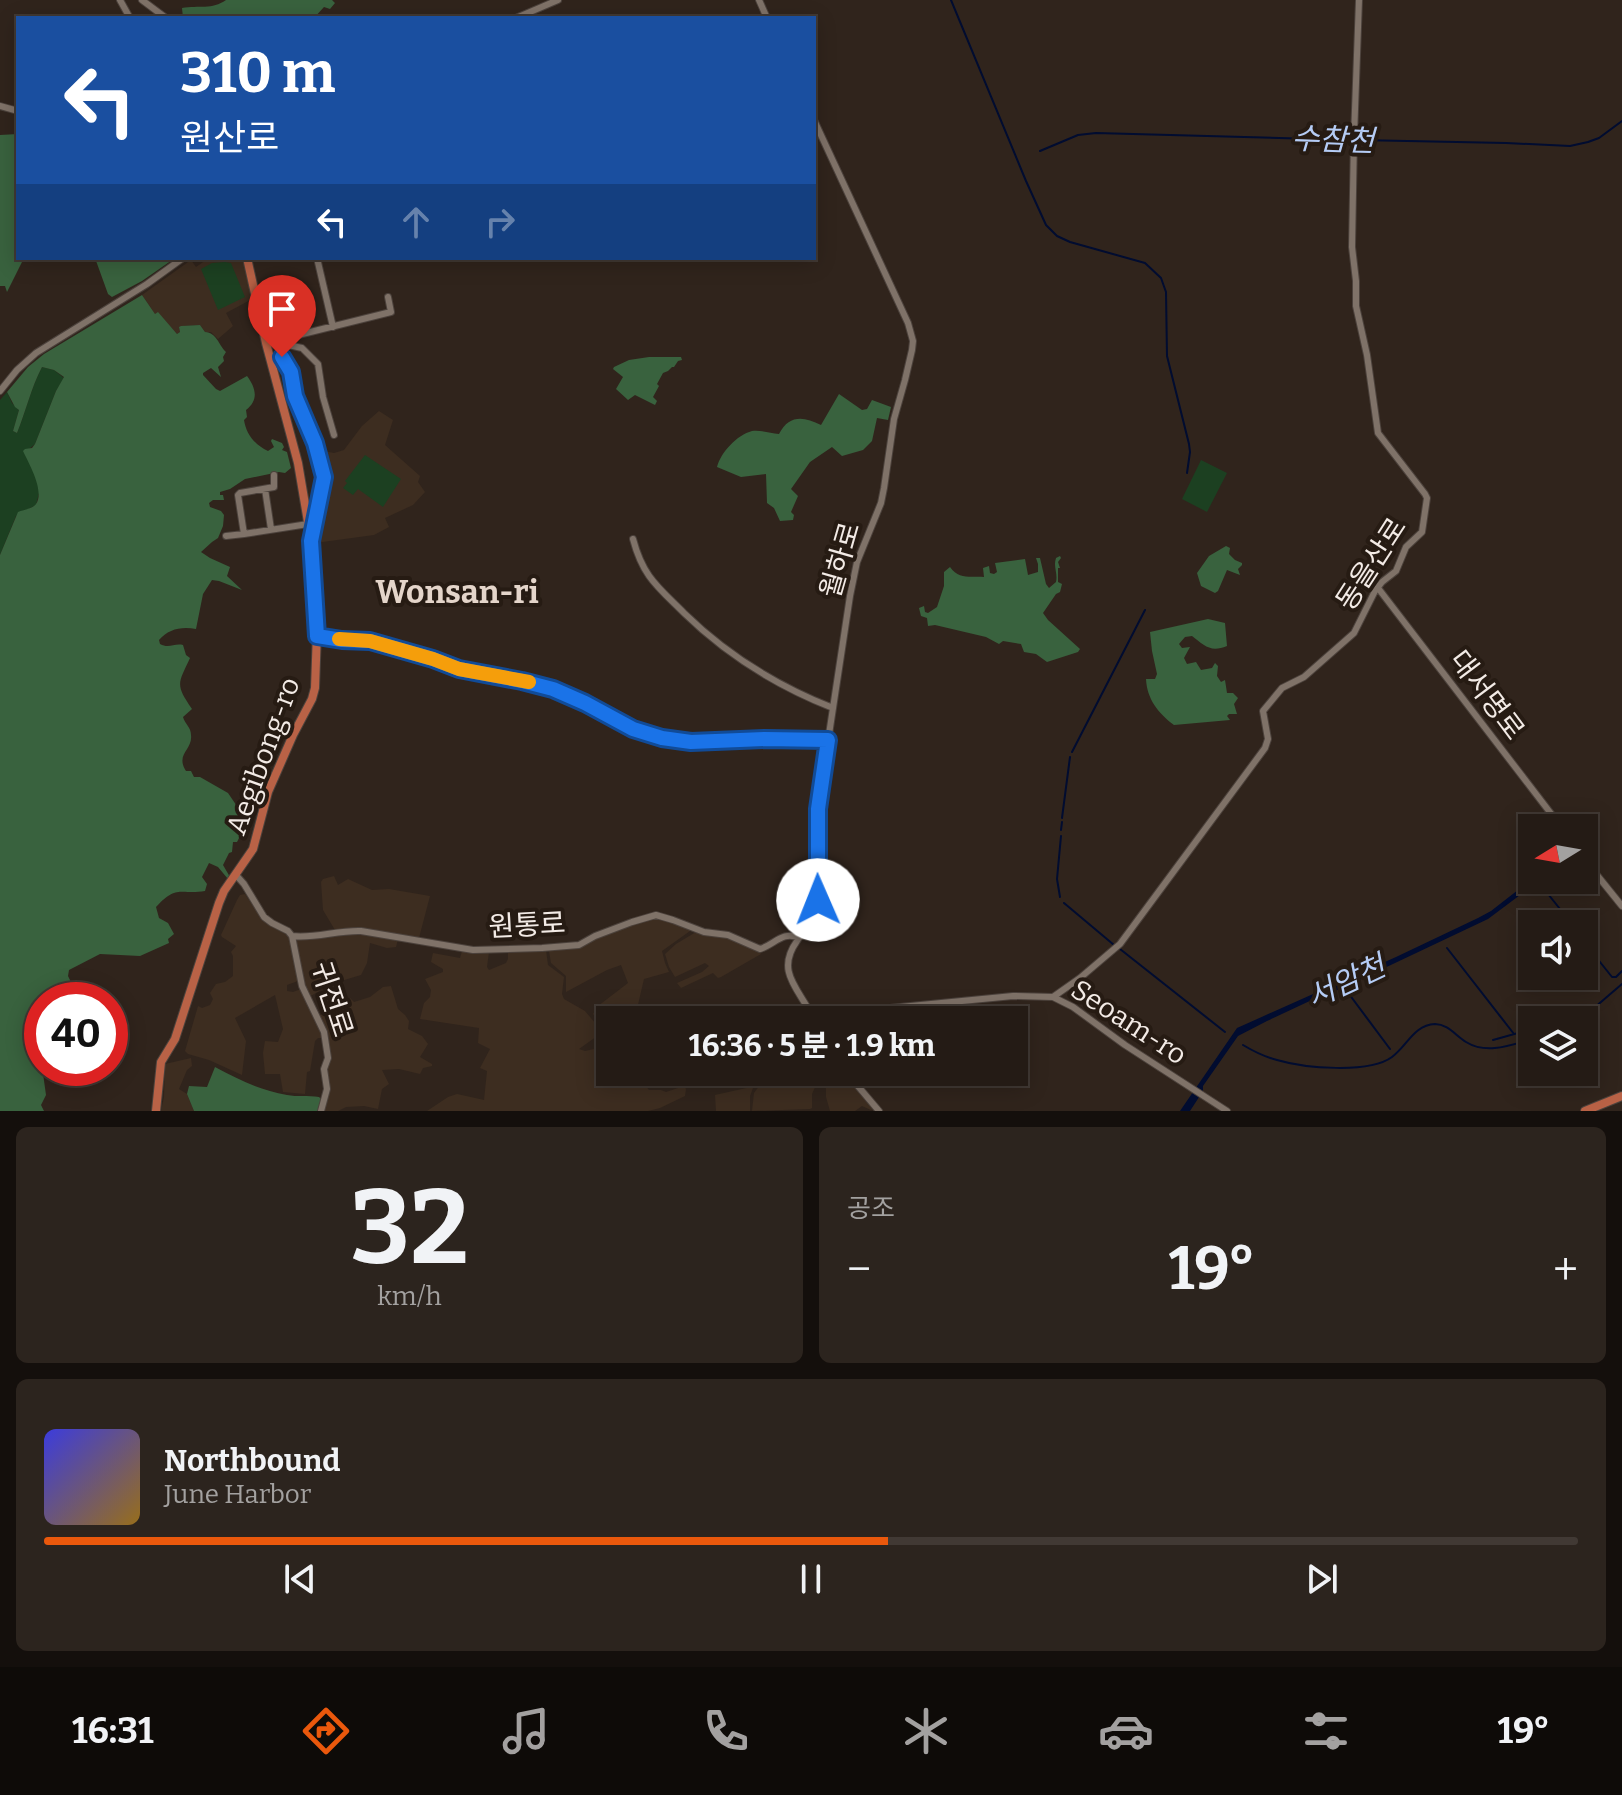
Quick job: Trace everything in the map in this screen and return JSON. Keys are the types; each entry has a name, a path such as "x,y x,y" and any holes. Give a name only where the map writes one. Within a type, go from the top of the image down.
{"main road":[{"name":"Aegibong-ro","path":"156,1111 161,1062 178,1031 219,903 253,849 272,780 315,688 317,636 311,541 275,342 263,325 247,260"},
{"path":"1585,1111 1622,1099"},
{"path":"1596,1111 1622,1099"}],"street":[{"path":"142,0 163,16"},
{"path":"521,16 558,0"},
{"name":"동을산로","path":"1053,997 1120,944 1263,752 1268,739 1263,711 1282,688 1304,677 1354,633 1378,588 1396,571 1406,547 1421,535 1427,498 1378,433 1367,355 1356,306 1352,257 1353,146 1359,0"},
{"name":"월하로","path":"806,1006 787,970 789,954 817,909 818,809 855,572 881,503 894,419 913,341 908,323 816,124"},
{"path":"0,391 36,353 180,260"},
{"path":"317,260 333,327"},
{"path":"275,342 391,312 388,297"},
{"path":"275,342 302,348 318,364 334,435"},
{"path":"275,342 291,372 295,396 324,474 311,541"},
{"path":"244,534 238,495 275,486 274,475"},
{"path":"265,489 271,529"},
{"path":"226,536 308,524"},
{"path":"633,539 641,564 654,585 712,640 777,683 833,708"},
{"name":"대서명로","path":"1378,588 1551,814"},
{"path":"317,636 370,641 459,669 553,689 633,729 662,738 691,742 828,740"},
{"name":"귀전로","path":"236,875 264,917 292,936 302,986 324,1032 328,1058 324,1069 327,1089 321,1111"},
{"path":"1598,876 1622,906"},
{"name":"원통로","path":"292,936 353,931 473,950 542,948 579,945 595,936 656,915 704,932 728,935 760,949 784,936 799,938"},
{"name":"Seoam-ro","path":"910,1006 1013,996 1053,997 1073,1007 1227,1111"},
{"path":"858,1086 879,1111"}],"shaded area":[{"path":"191,260 196,267 206,260 244,262 254,298 226,313 233,326 218,339 211,332 205,332 200,325 184,326 179,328 177,334 158,313 155,314 142,295"},
{"path":"379,411 393,420 385,445 420,476 418,482 425,492 413,505 385,518 389,527 374,535 315,543 326,481 319,450 334,453 344,450 362,426"},
{"path":"334,876 338,885 348,879 372,890 389,889 430,896 419,938 335,930 323,910 321,882"},
{"path":"245,894 261,918 290,934 298,981 287,985 287,991 301,989 324,1038 315,1041 305,1094 283,1092 280,1074 265,1074 265,1041 278,1042 283,1029 275,995 235,1018 246,1041 242,1075 185,1051 198,1006 210,1005 213,999 210,993 216,984 233,976 231,952 236,946 221,935 237,900"},
{"path":"659,917 691,929 662,951 669,972 644,979 638,1006 598,1006 628,983 621,965 566,992 566,976 551,963 549,951 591,940 640,920"},
{"path":"349,932 398,939 396,947 370,943 367,963 361,975 331,984 309,997 295,939"},
{"path":"696,932 727,936 759,950 761,954 721,977 713,973 681,988 677,983 709,966 705,963 675,977 665,954"},
{"path":"508,950 546,950 548,965 564,977 564,999 585,1011 596,1024 596,1037 579,1049 596,1048 596,1086 646,1086 649,1090 666,1092 684,1086 685,1096 648,1111 427,1111 457,1094 484,1100 487,1071 480,1068 490,1049 478,1043 479,1028 420,1019 431,990 425,979 443,972 431,962 433,953 460,958 462,951 489,952 489,970 506,963"},
{"path":"391,986 398,1009 409,1021 408,1029 422,1036 428,1044 420,1057 432,1066 423,1068 420,1074 399,1069 382,1070 389,1084 382,1089 378,1109 364,1106 324,1111 327,1081 325,1029 319,1016 346,999 354,1002"},
{"path":"191,1058 192,1066 179,1089 187,1094 194,1111 161,1111 165,1064"},
{"path":"759,1086 816,1086 810,1109 752,1111 754,1093"},
{"path":"825,1086 855,1086 874,1109 862,1106 855,1111 830,1111"},
{"path":"751,1087 750,1111 716,1111 715,1095"}],"green space":[{"path":"226,0 332,0 335,3 330,9 324,7 316,16 183,16 182,8"},
{"path":"16,134 16,260 23,260 7,292 5,286 0,286 0,135"},
{"path":"96,260 172,260 112,297 108,294"},
{"path":"212,263 231,263 245,297 218,310 201,269"},
{"path":"142,295 155,314 158,312 177,334 181,326 200,325 215,337 226,352 224,361 218,367 221,377 211,368 203,375 220,391 247,376 255,394 246,410 244,420 247,430 255,442 268,451 274,447 272,439 282,443 291,468 285,473 245,479 220,492 224,500 209,503 210,507 224,515 223,526 218,538 201,552 230,567 227,576 242,590 212,580 203,594 196,629 176,629 159,640 163,645 183,645 190,658 180,684 192,709 183,717 191,740 183,756 183,765 194,777 200,777 228,793 248,825 245,838 240,836 237,842 233,842 232,852 223,865 230,877 228,879 218,867 209,863 202,877 207,884 205,891 174,893 156,907 159,918 168,923 174,934 168,939 169,943 140,956 100,954 69,970 71,982 24,982 24,1086 45,1086 46,1095 41,1105 44,1111 0,1111 0,555 18,512 33,507 38,499 35,478 23,451 35,444 64,377 42,367 17,433 13,431 19,410 7,392 44,354"},
{"path":"681,357 682,360 663,373 653,397 657,401 655,405 635,395 628,400 616,389 623,377 613,369 629,360"},
{"path":"42,367 54,370 64,378 35,444 29,449 39,493 36,505 16,516 0,555 0,400 7,392 19,410 13,431 17,433"},
{"path":"839,394 862,410 867,409 872,400 891,407 888,420 877,418 872,441 863,450 842,456 832,447 810,462 791,489 798,496 791,512 793,520 780,521 774,508 767,503 766,474 741,477 717,467 726,450 746,433 779,434 787,423 797,419 821,425"},
{"path":"365,455 401,479 383,507 358,489 353,495 343,488"},
{"path":"1201,460 1227,473 1207,512 1182,499"},
{"path":"1226,546 1230,548 1229,554 1242,563 1238,569 1240,575 1227,570 1215,593 1201,586 1197,573 1209,556"},
{"path":"1060,556 1060,592 1043,613 1080,649 1078,652 1047,662 1036,654 1024,652 1021,644 1003,641 999,644 986,637 928,626 927,618 921,616 919,608 924,606 928,613 937,607 944,586 944,572 950,567 961,576 984,577 983,568 989,566 990,573 994,574 997,572 995,563 1025,559 1028,575 1038,572 1036,558 1040,558 1049,588 1056,582 1055,561"},
{"path":"1208,619 1225,623 1227,646 1212,648 1192,636 1185,637 1179,644 1182,648 1190,647 1184,658 1187,664 1196,662 1201,670 1212,668 1215,663 1218,666 1217,676 1221,682 1225,680 1227,693 1233,693 1238,698 1234,704 1237,714 1229,714 1230,720 1174,725 1158,710 1149,693 1146,679 1155,679 1157,674 1150,632"},
{"path":"215,1067 268,1090 291,1096 319,1097 322,1100 320,1111 194,1111 187,1094 189,1086 207,1087"}],"water":[{"name":"서암천","path":"1518,890 1518,894 1521,894 1488,919 1238,1036 1203,1086 1190,1111 1180,1111 1237,1028 1491,911"}],"waterway":[{"path":"951,0 1046,225 1057,236 1070,242 1145,263 1161,278 1166,292 1167,356 1189,444 1187,473"},
{"name":"수참천","path":"1358,140 1570,146 1599,138 1622,121"},
{"name":"수참천","path":"1040,151 1078,135 1096,133 1351,140"},
{"path":"1072,752 1145,610"},
{"path":"1062,818 1070,757"},
{"path":"1061,830 1062,822"},
{"path":"1060,897 1057,879 1061,836"},
{"path":"1548,894 1561,910"},
{"path":"1064,903 1114,945"},
{"path":"1447,948 1514,1034"},
{"path":"1120,949 1225,1032"},
{"path":"1598,960 1612,977 1622,971"},
{"path":"1596,1006 1622,984"},
{"name":"서암천","path":"1349,994 1390,1049"},
{"path":"1243,1045 1277,1060 1353,1068 1392,1057 1428,1025 1444,1026 1466,1042 1482,1048 1499,1048 1518,1043"},
{"path":"1493,1040 1518,1033"}],"slow traffic":[{"path":"339,639 370,641 459,669 529,682"}],"district":[{"name":"Wonsan-ri","path":"457,592"}],"route":[{"path":"282,357 291,372 295,396 315,443 324,477 311,541 317,636 370,641 459,669 553,689 633,729 662,738 691,742 828,740 818,809 818,900"}]}
